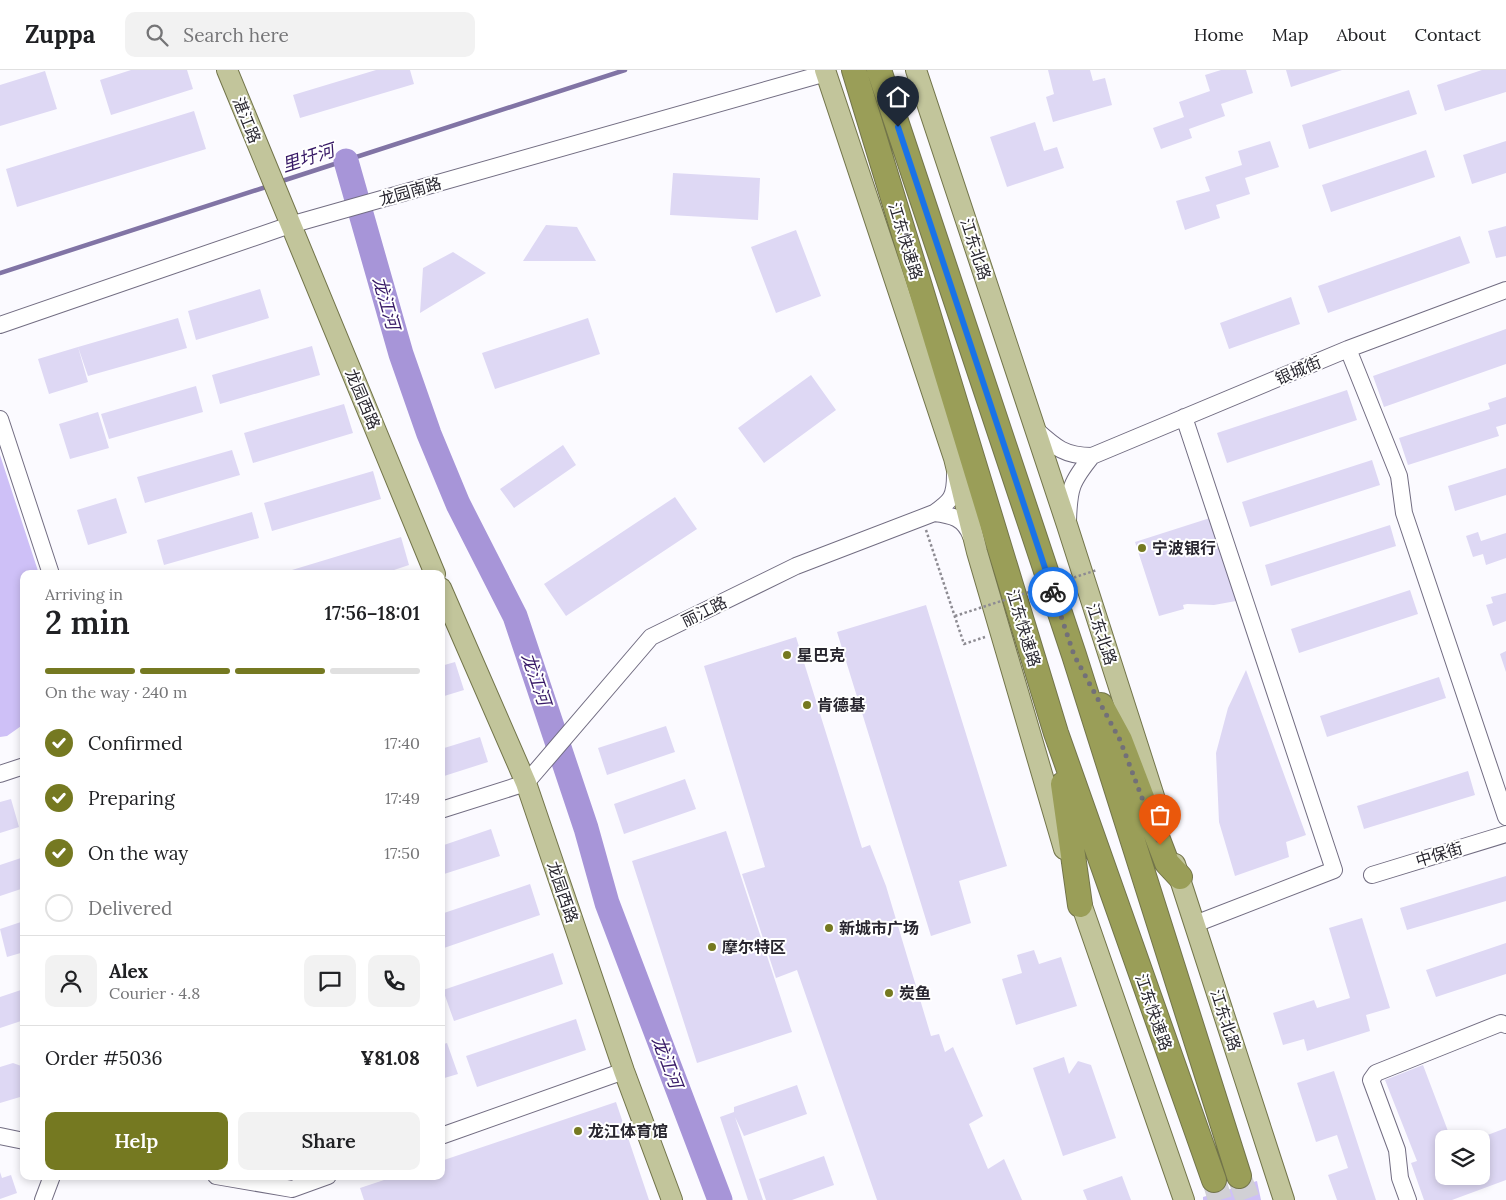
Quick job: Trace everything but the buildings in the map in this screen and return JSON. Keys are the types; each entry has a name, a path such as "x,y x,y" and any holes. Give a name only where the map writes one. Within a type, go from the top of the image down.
{"highway":[{"name":"江东快速路","path":"854,70 1056,733 1214,1180"},
{"name":"江东快速路","path":"879,70 1074,655 1240,1176"},
{"path":"1074,655 1120,740 1167,863 1180,878"},
{"path":"1056,733 1080,905"}],"main road":[{"name":"湛江路","path":"227,70 290,225"},
{"name":"江东北路","path":"916,70 1067,525 1284,1200"},
{"path":"826,72 954,458 977,552 1080,905 1184,1200"},
{"name":"龙园西路","path":"290,225 433,570"},
{"name":"龙园西路","path":"445,598 479,680 526,783 624,1071 672,1200"}],"street":[{"name":"龙园南路","path":"0,325 290,225 826,72"},
{"name":"银城街","path":"1035,429 1056,448 1074,456 1092,456 1348,349 1506,290"},
{"path":"1348,349 1399,476 1404,513 1506,817"},
{"path":"1184,417 1334,870 1194,924"},
{"path":"0,419 50,570"},
{"name":"银城街","path":"1067,525 1070,490 1076,476 1092,456"},
{"name":"丽江路","path":"526,783 651,637 796,566 928,515 948,503 955,491 954,458"},
{"path":"928,515 954,516 967,526 977,552"},
{"path":"0,774 20,767"},
{"path":"445,809 526,783"},
{"name":"中保街","path":"1372,875 1506,834"},
{"path":"1408,1200 1400,1178 1397,1150 1371,1080 1376,1073 1501,1023 1506,1026"},
{"path":"445,1135 624,1071"},
{"path":"0,1136 20,1140"},
{"path":"43,1200 50,1180"},
{"path":"232,1180 294,1195 321,1180"}],"path":[{"path":"928,515 964,644 1000,633"},
{"path":"955,616 1097,570"}],"shaded area":[{"path":"0,455 38,570 20,570 20,727 7,736 0,737"},
{"path":"1257,1181 1261,1200 1203,1200 1203,1197"}],"waterway":[{"name":"里圩河","path":"279,182 625,70"},
{"name":"龙江河","path":"346,161 401,354 429,434 458,504 515,616 586,828 607,903 720,1200"},
{"name":"里圩河","path":"0,273 269,186"}],"tunnel":[{"path":"1239,1176 1248,1200"},
{"path":"1214,1180 1220,1200"}],"way so far":[{"path":"1053,592 1074,655 1120,740 1160,845"}],"place":[{"name":"宁波银行","path":"1142,548"},
{"name":"星巴克","path":"787,655"},
{"name":"肯德基","path":"807,705"},
{"name":"新城市广场","path":"829,928"},
{"name":"摩尔特区","path":"712,947"},
{"name":"炭鱼","path":"889,993"},
{"name":"龙江体育馆","path":"578,1131"}],"route":[{"path":"898,127 1053,592"}]}
